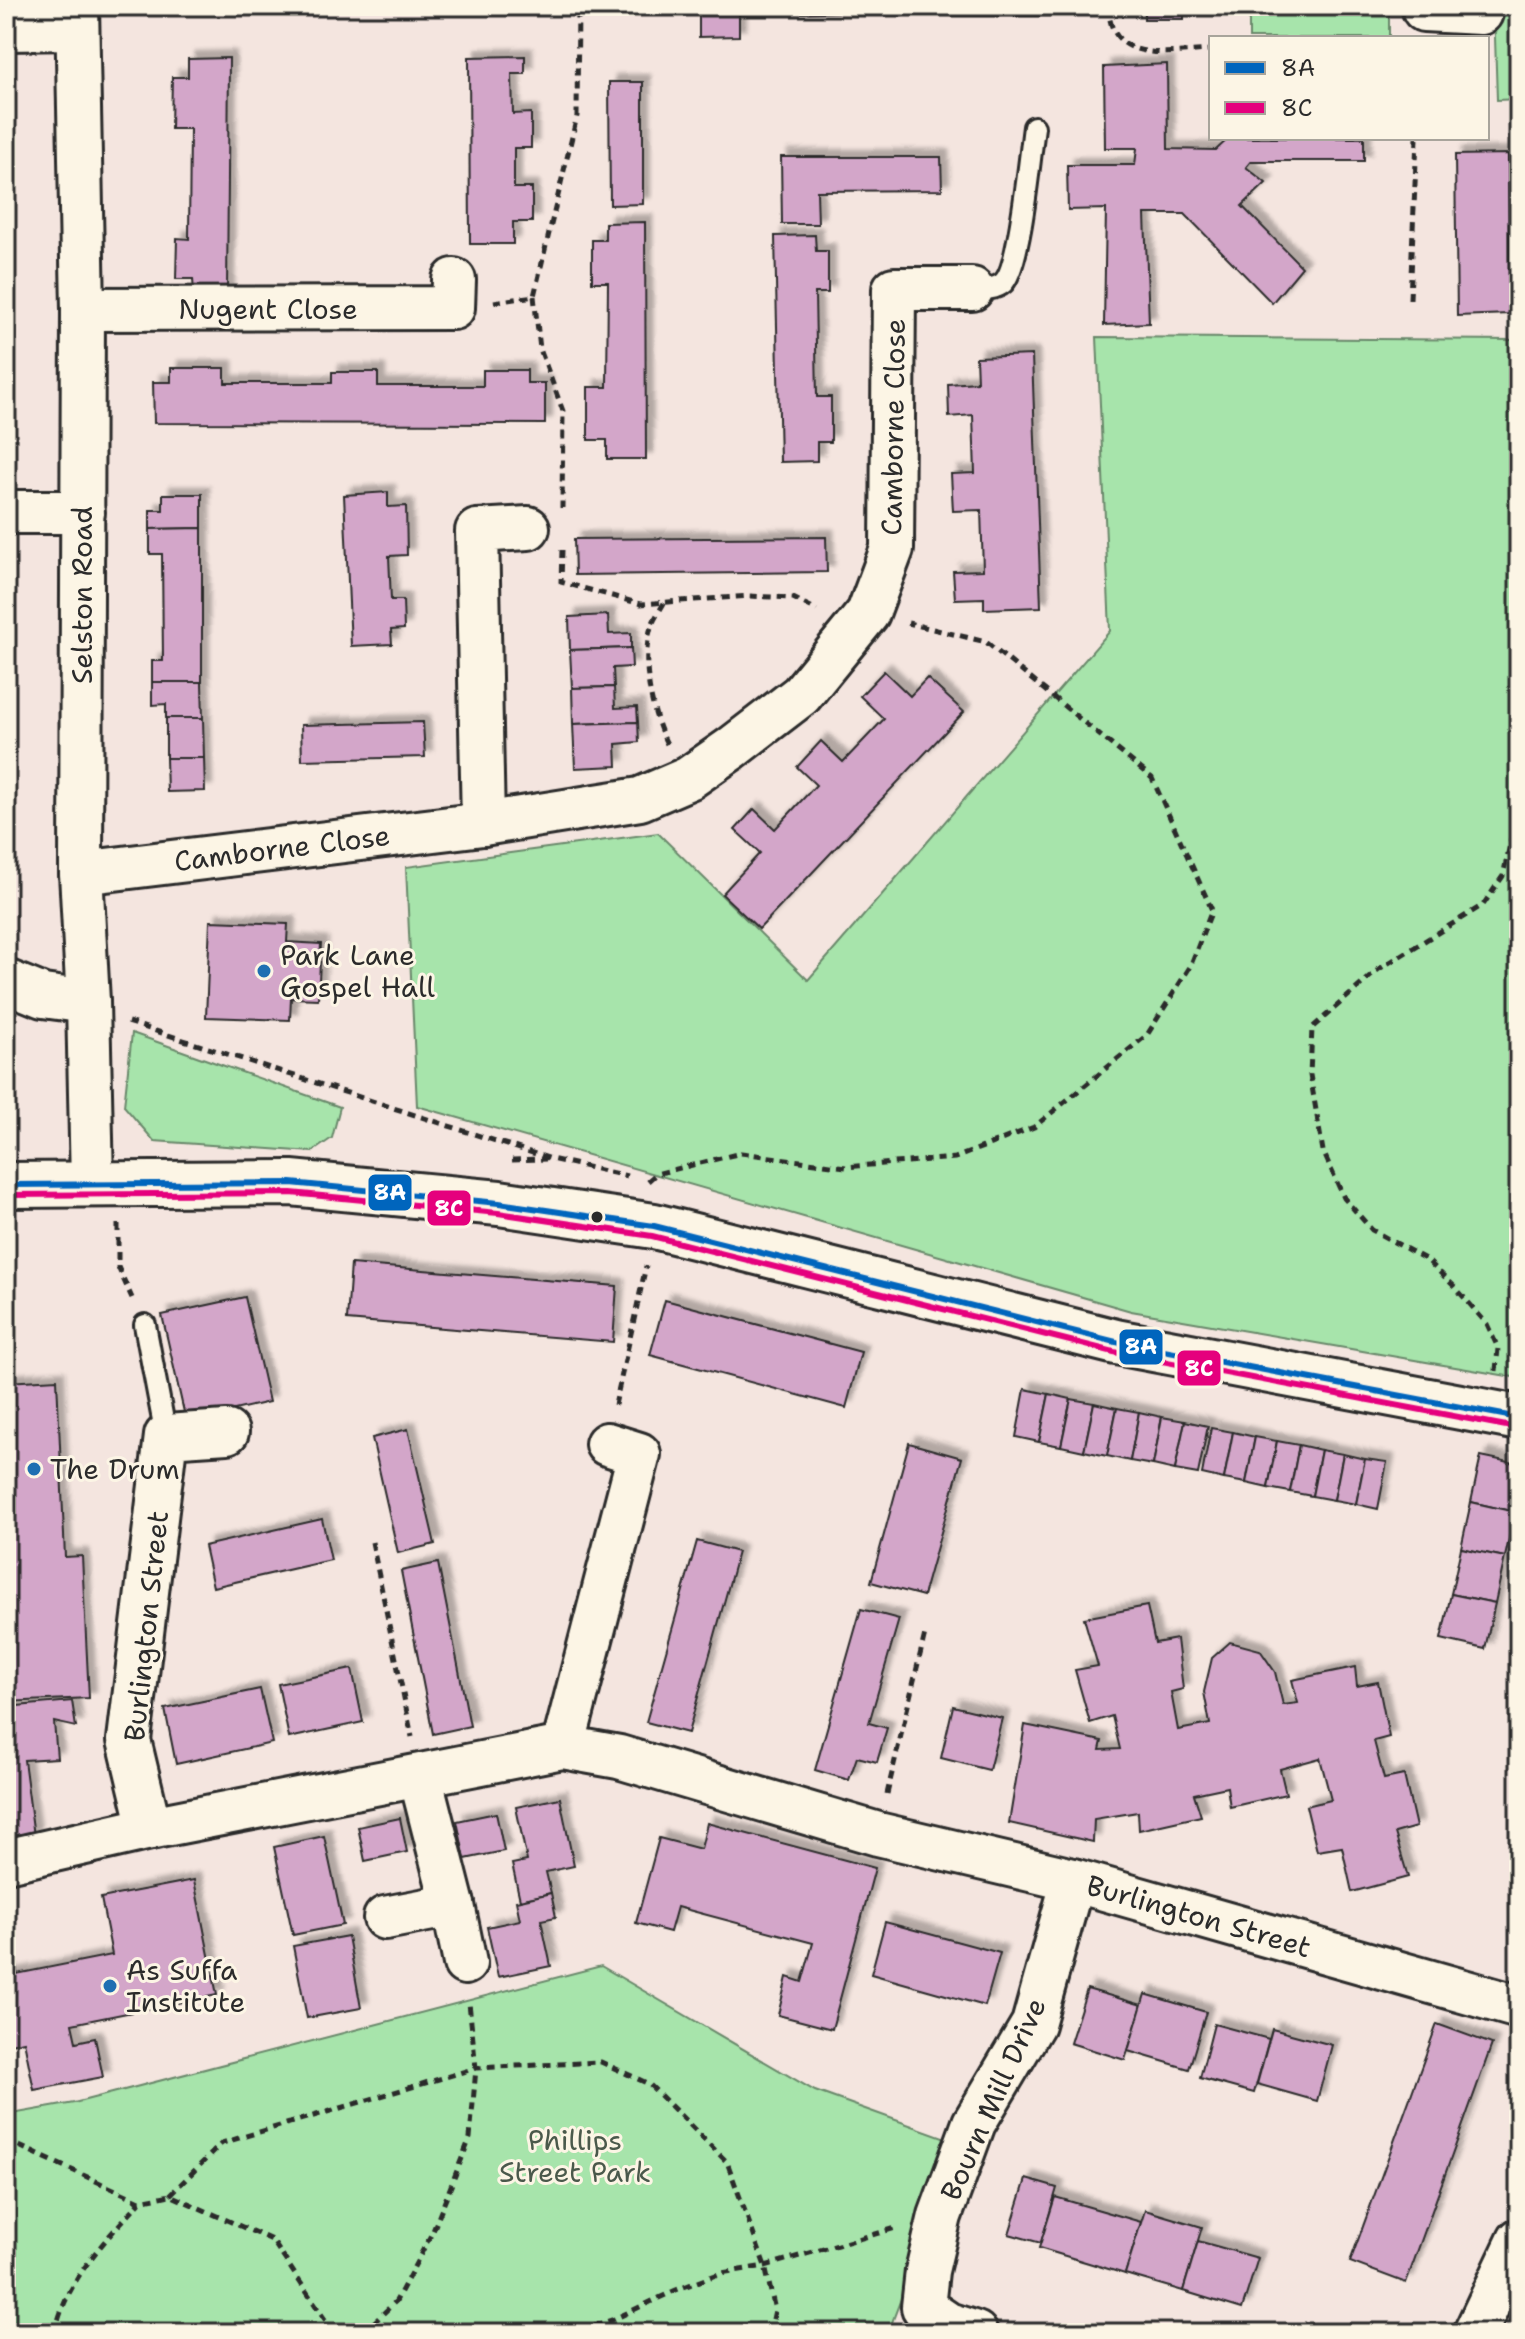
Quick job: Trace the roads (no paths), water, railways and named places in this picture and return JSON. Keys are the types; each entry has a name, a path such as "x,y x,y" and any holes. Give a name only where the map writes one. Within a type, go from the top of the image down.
{"main road":[{"path":"6,1185 291,1183 499,1203 654,1226 1116,1342 1506,1415"}],"street":[{"path":"1423,18 1481,13"},
{"path":"6,29 77,17"},
{"name":"Selston Road","path":"77,17 83,309 81,873 103,1183"},
{"name":"Camborne Close","path":"81,873 483,824 640,799 689,778 801,695 860,622 892,549 894,289 972,289"},
{"name":"Nugent Close","path":"83,309 454,294"},
{"path":"6,512 83,512"},
{"path":"483,824 477,531 545,527"},
{"path":"6,981 43,996 88,1002"},
{"path":"166,1436 227,1432"},
{"name":"Burlington Street","path":"150,1828 129,1740 166,1436"},
{"path":"563,1747 639,1454 607,1444"},
{"name":"Burlington Street","path":"6,1861 150,1828 563,1747 619,1757 878,1834 1073,1880 1519,2007"},
{"path":"420,1776 465,1963"},
{"name":"Bourn Mill Drive","path":"976,2333 948,2324 923,2307 927,2271 940,2216 974,2123 1033,2024 1073,1880"},
{"path":"385,1918 453,1905"},
{"path":"1475,2333 1519,2240"}],"lane":[{"path":"972,289 992,288 1004,282 1010,272 1034,127"},
{"path":"145,1325 166,1436"}],"place":[{"name":"Park Lane Gospel Hall","path":"264,971"},
{"name":"The Drum","path":"34,1469"},
{"name":"As Suffa Institute","path":"110,1986"}],"park label":[{"name":"Phillips Street Park","path":"575,2156"}]}
